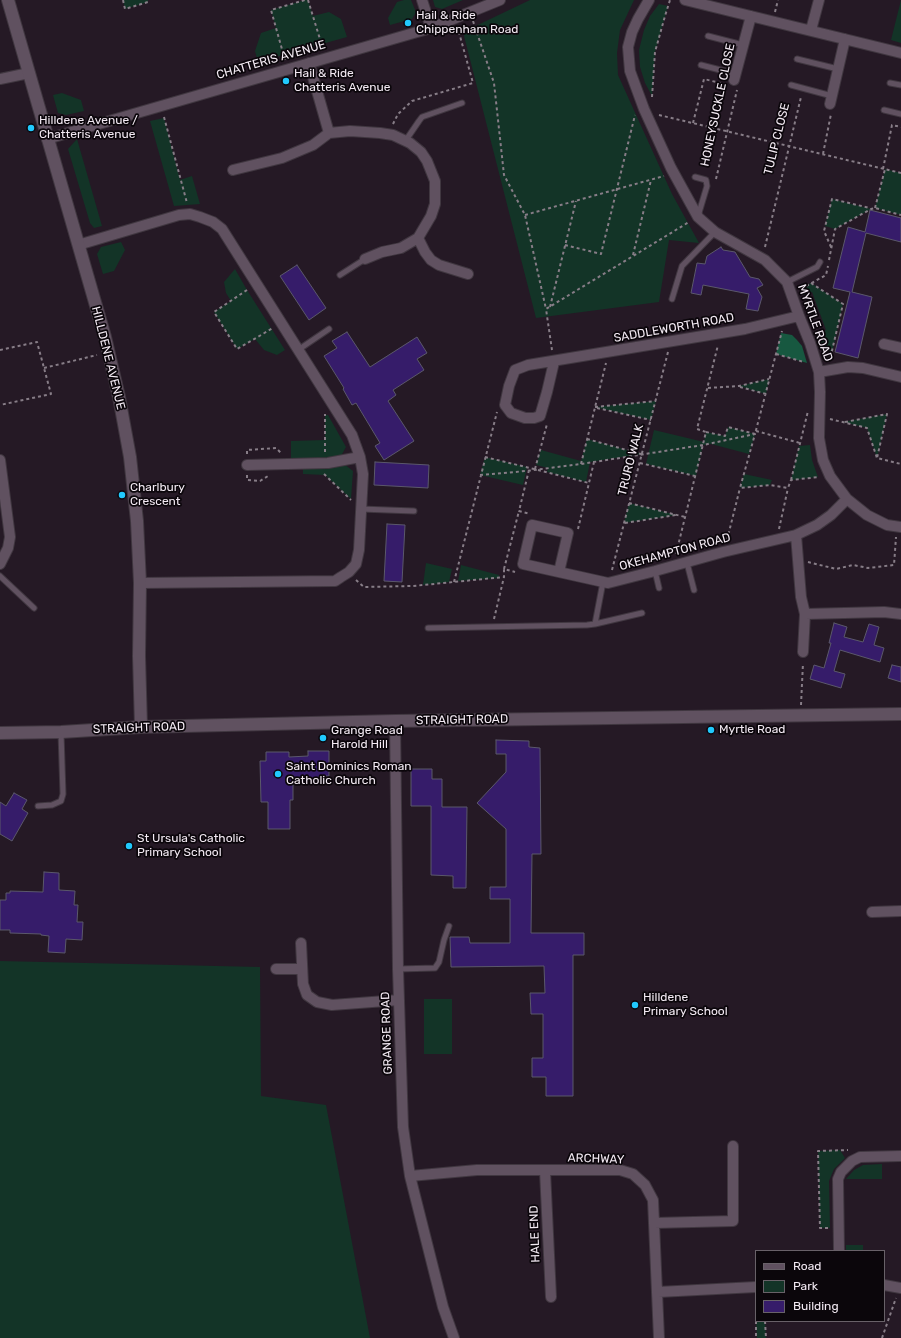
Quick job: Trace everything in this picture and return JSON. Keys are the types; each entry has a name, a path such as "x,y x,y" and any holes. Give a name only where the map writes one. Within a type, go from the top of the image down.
{"street":[{"name":"HILLDENE AVENUE","path":"8,0 108,352 119,397 130,457 137,521 140,583 141,727"},
{"path":"422,0 431,28"},
{"name":"CHATTERIS AVENUE","path":"47,139 431,28 500,0"},
{"name":"MYRTLE ROAD","path":"649,0 632,32 628,47 630,71 636,89 649,107 674,174 698,216 715,232 762,258 787,282 799,316 823,372 820,392 818,438 823,460 830,476 847,499 867,515 887,525 899,527"},
{"path":"685,0 727,5 751,16 901,53"},
{"path":"811,30 819,0"},
{"name":"HONEYSUCKLE CLOSE","path":"736,81 743,45 751,16"},
{"path":"831,100 845,39"},
{"path":"309,63 329,133"},
{"path":"0,79 29,73"},
{"path":"233,170 288,156 313,145 329,133 367,131 389,134 406,140 421,152 432,170 435,181 435,204 431,216 418,238 401,248 382,252 365,259"},
{"path":"78,245 179,215 190,214 206,219 222,229 352,436 360,457 363,474 359,550 356,564 349,572 334,581 140,583"},
{"path":"418,238 431,260 439,265 468,274"},
{"name":"SADDLEWORTH ROAD","path":"505,405 509,386 515,370 540,362 554,362 721,333 799,316"},
{"path":"884,344 901,348"},
{"path":"505,405 511,413 525,418 540,416 554,362"},
{"path":"823,372 848,367 863,368 901,377"},
{"path":"247,465 328,463 360,457"},
{"path":"0,460 10,537 8,548 0,564"},
{"path":"803,652 805,614 796,535 817,525 831,515 847,499"},
{"path":"523,564 532,525 568,533 559,572"},
{"name":"OKEHAMPTON ROAD","path":"523,564 606,582 796,535"},
{"path":"805,614 884,612 901,614"},
{"name":"STRAIGHT ROAD","path":"0,733 61,732 141,727 395,721 901,714"},
{"name":"GRANGE ROAD","path":"395,721 398,970 402,1127 410,1176 443,1307 454,1338"},
{"path":"872,912 901,911"},
{"path":"301,943 304,984 307,995 317,1002 332,1005 399,1000"},
{"path":"276,969 302,970"},
{"path":"654,1223 733,1221 733,1146"},
{"path":"839,1250 838,1179 841,1172 852,1161 860,1157 901,1156"},
{"name":"ARCHWAY","path":"410,1176 477,1170 620,1170 633,1174 645,1184 653,1200 659,1338"},
{"name":"HALE END","path":"545,1170 551,1297"},
{"path":"885,1285 900,1288"},
{"path":"658,1292 755,1287"}],"lane":[{"path":"708,36 743,45"},
{"path":"797,59 838,69"},
{"path":"701,65 736,81"},
{"path":"890,83 901,85"},
{"path":"791,85 831,100"},
{"path":"406,140 422,117 462,103"},
{"path":"884,110 901,114"},
{"path":"695,177 706,180 707,186 698,216"},
{"path":"672,299 682,266 715,232"},
{"path":"340,275 365,259"},
{"path":"787,282 817,267 820,262"},
{"path":"298,350 329,329"},
{"path":"361,509 414,511"},
{"path":"686,562 694,590"},
{"path":"655,571 659,588"},
{"path":"0,576 34,608"},
{"path":"595,624 606,582"},
{"path":"428,628 587,625 642,613"},
{"path":"38,806 52,805 61,801 63,794 61,732"},
{"path":"398,970 435,968 439,962 449,926"}],"path":[{"path":"123,0 125,9 148,2 148,0"},
{"path":"287,69 271,10 305,0"},
{"path":"308,0 326,58"},
{"path":"649,107 652,96 655,52 670,0"},
{"path":"470,12 494,83 504,175 524,215 546,309 554,362"},
{"path":"389,134 398,114 412,101 473,83 455,18"},
{"path":"693,123 704,79 736,81"},
{"name":"HONEYSUCKLE CLOSE","path":"714,185 727,131 736,81"},
{"name":"TULIP CLOSE","path":"762,258 801,96 808,98"},
{"path":"823,154 832,110 831,100"},
{"path":"161,106 190,214"},
{"path":"649,107 656,114 901,173"},
{"path":"565,245 601,254 635,113 649,107"},
{"path":"875,208 892,125 901,127"},
{"path":"524,215 618,188 674,174"},
{"path":"633,255 651,180"},
{"path":"832,247 824,230 832,199 871,209"},
{"path":"550,307 576,201"},
{"path":"823,372 844,304 811,283 826,275 835,229 875,208 901,215"},
{"path":"546,309 698,216"},
{"path":"257,284 214,312 237,349 281,323"},
{"path":"723,552 785,320"},
{"path":"721,333 698,430 725,436"},
{"name":"TRURO WALK","path":"606,582 624,524 671,341"},
{"path":"0,350 37,342 51,394 0,405"},
{"path":"44,368 108,352"},
{"path":"581,464 609,352"},
{"path":"776,354 807,363"},
{"path":"708,388 739,386 769,380"},
{"path":"739,386 766,394"},
{"path":"595,407 656,401"},
{"path":"454,582 496,413 505,405"},
{"path":"595,407 651,420"},
{"path":"776,540 808,409"},
{"path":"844,422 887,414 877,458"},
{"path":"535,469 548,421 540,416"},
{"path":"819,417 867,428 877,458"},
{"path":"726,440 725,436 728,427 800,443"},
{"path":"672,566 706,432"},
{"path":"480,475 581,464 703,445 755,432"},
{"path":"587,439 642,454"},
{"path":"485,457 589,483"},
{"path":"877,458 901,464"},
{"path":"568,533 577,531 594,462"},
{"path":"640,463 696,476"},
{"path":"492,626 504,577 504,569 529,470"},
{"path":"791,480 830,476"},
{"path":"740,488 770,485 788,488"},
{"path":"629,503 685,517"},
{"path":"519,511 532,514 532,525"},
{"path":"624,524 677,515"},
{"path":"798,559 836,569 853,565 868,568 894,566 899,527"},
{"path":"504,569 518,573 523,564"},
{"path":"349,572 364,587 413,586 504,577"},
{"path":"801,716 803,652"},
{"path":"882,1338 900,1288"},
{"path":"756,1322 756,1338"},
{"path":"765,1322 766,1338"}],"green space":[{"path":"123,0 148,0 148,2 125,9"},
{"path":"308,0 313,16 329,12 341,19 347,37 258,62 255,51 261,33 276,28 271,10"},
{"path":"411,0 416,12 412,19 390,25 388,18 397,2"},
{"path":"433,0 463,0 442,9 435,7"},
{"path":"530,0 634,0 620,30 617,53 618,75 672,194 699,243 669,240 659,302 536,318 463,32"},
{"path":"901,0 901,43 891,40"},
{"path":"659,4 668,6 655,52 652,96 645,83 640,67 639,50 644,30 650,16"},
{"path":"62,93 81,100 84,111 66,115 58,113 53,95"},
{"path":"164,118 180,180 192,176 200,204 174,206 150,121"},
{"path":"77,139 102,226 94,228 90,223 68,149"},
{"path":"885,169 901,173 901,215 875,208"},
{"path":"832,199 871,209 835,229 825,226"},
{"path":"121,242 125,250 114,271 103,274 97,254 101,247"},
{"path":"235,269 285,350 277,355 264,350 255,339 237,349 214,312 231,301 226,293 224,282"},
{"path":"811,283 843,304 832,353 824,348 817,335 826,330 812,292 803,295 800,289"},
{"path":"781,333 792,335 797,340 802,346 807,363 776,354"},
{"path":"769,379 766,394 739,386"},
{"path":"656,401 651,420 595,407"},
{"path":"887,414 877,458 867,428 843,422"},
{"path":"325,415 328,415 346,447 341,456 321,459 291,460 291,441 325,440"},
{"path":"728,427 755,434 749,454 711,444 703,445 696,476 646,464 654,430 704,442 706,432 725,436"},
{"path":"587,439 642,454 590,462 586,482 547,472 548,468 536,465 541,450 581,461"},
{"path":"810,445 812,460 818,477 791,480 799,446"},
{"path":"485,457 527,467 523,485 480,475"},
{"path":"344,464 353,471 351,499 325,475 303,474 303,467"},
{"path":"744,474 772,480 770,485 740,488"},
{"path":"629,503 677,515 624,523"},
{"path":"426,563 452,569 449,582 423,585"},
{"path":"461,565 499,575 499,578 458,581"},
{"path":"0,961 260,967 261,1096 326,1105 370,1338 0,1338"},
{"path":"424,999 452,999 452,1054 424,1054"},
{"path":"840,1150 845,1158 834,1169 829,1181 830,1228 820,1228 818,1151"},
{"path":"882,1164 882,1179 846,1179 854,1170 863,1165"},
{"path":"846,1245 863,1245 863,1250 846,1250"},
{"path":"756,1322 765,1322 766,1338 757,1338"}],"building":[{"path":"870,210 901,218 901,242 866,233 852,292 872,297 858,358 835,352 850,292 833,288 848,227 865,232"},
{"path":"721,247 723,250 735,252 750,277 759,279 763,285 757,288 762,297 758,311 746,309 749,294 703,285 701,295 691,293 697,263 705,264 707,256"},
{"path":"297,265 326,308 309,320 280,276"},
{"path":"347,332 370,367 417,337 427,353 417,359 424,370 393,390 396,395 388,401 414,441 384,460 375,446 380,443 356,403 352,405 343,389 344,388 324,356 337,348 332,341"},
{"path":"375,462 429,465 428,488 374,485"},
{"path":"387,524 405,525 402,582 384,581"},
{"path":"834,623 847,627 844,637 863,642 869,624 879,627 874,645 884,648 880,662 840,650 834,671 845,674 841,688 810,679 814,665 824,668 831,643 829,643"},
{"path":"892,665 901,667 901,682 888,678"},
{"path":"496,740 529,741 529,747 540,748 541,854 532,854 531,933 584,933 584,955 573,955 573,1096 546,1096 546,1077 532,1077 532,1058 543,1058 543,1014 531,1014 530,993 545,993 544,966 451,967 450,937 469,937 470,943 510,943 510,899 490,899 490,887 506,887 506,829 477,803 506,772 506,754 496,754"},
{"path":"308,751 329,751 329,776 321,776 321,783 293,783 293,800 290,800 290,829 268,829 268,802 261,802 260,761 266,761 266,752 289,752 289,757 308,756"},
{"path":"411,769 432,769 432,779 442,779 442,807 467,807 466,888 453,888 453,876 431,875 431,806 411,806"},
{"path":"14,793 27,800 22,809 28,813 12,841 0,834 0,802 6,806"},
{"path":"44,872 59,873 59,890 75,891 74,905 78,905 77,922 83,922 82,940 66,939 65,953 48,952 49,936 41,934 10,933 10,930 0,930 0,900 6,900 6,893 10,893 10,891 43,892"}],"place":[{"name":"Hail & Ride Chippenham Road","path":"408,23"},
{"name":"Hail & Ride Chatteris Avenue","path":"286,81"},
{"name":"Hilldene Avenue / Chatteris Avenue","path":"31,128"},
{"name":"Charlbury Crescent","path":"122,495"},
{"name":"Myrtle Road","path":"711,730"},
{"name":"Grange Road Harold Hill","path":"323,738"},
{"name":"Saint Dominics Roman Catholic Church","path":"278,774"},
{"name":"St Ursula's Catholic Primary School","path":"129,846"},
{"name":"Hilldene Primary School","path":"635,1005"}]}
